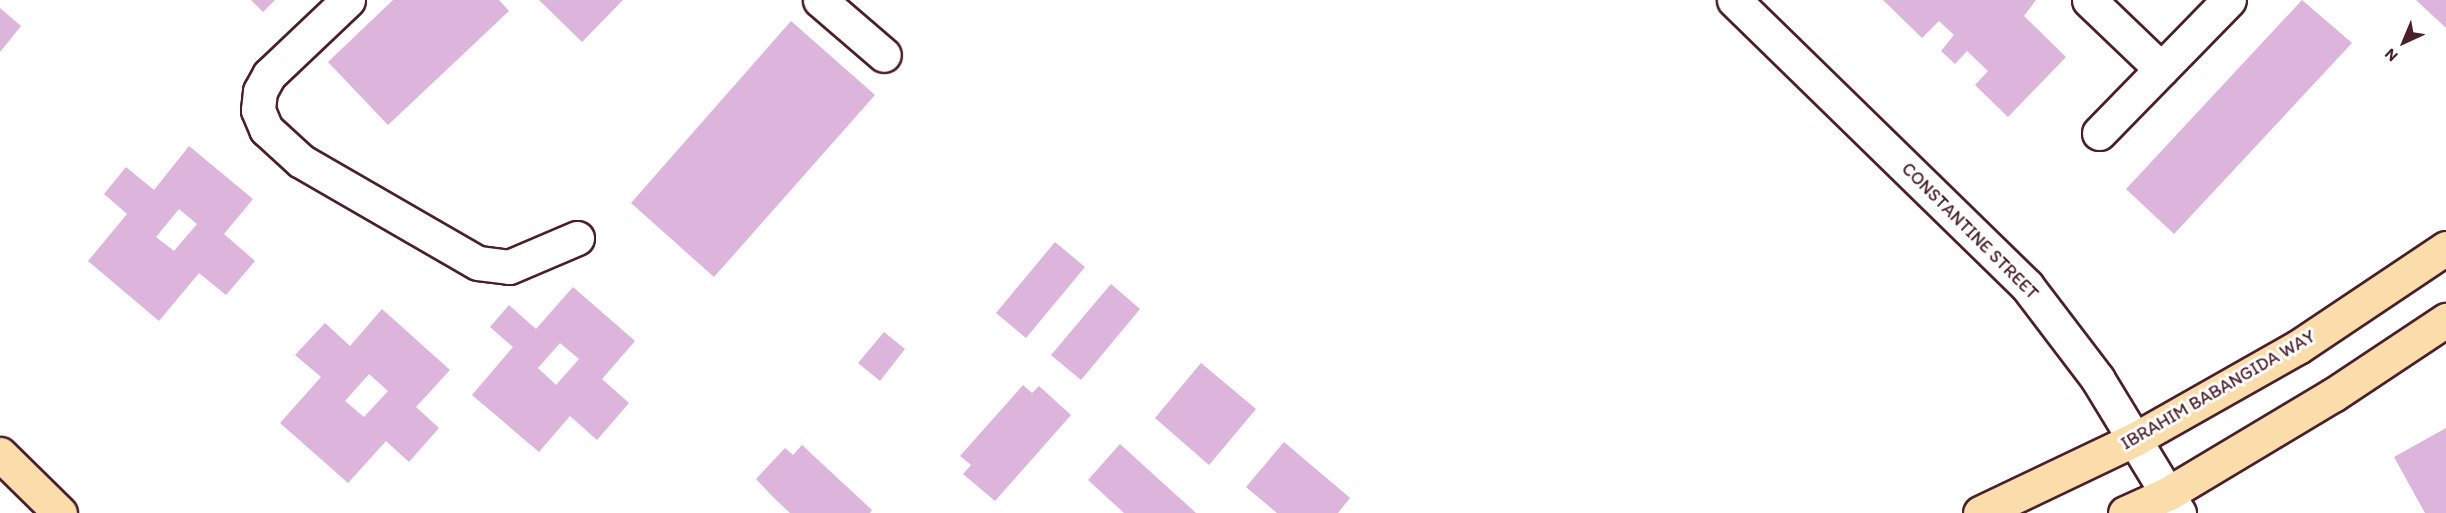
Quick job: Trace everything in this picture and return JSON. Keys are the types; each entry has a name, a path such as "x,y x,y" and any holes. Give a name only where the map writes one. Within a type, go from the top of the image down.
{"main road":[{"name":"IBRAHIM BABANGIDA WAY","path":"1980,513 2137,438 2298,346 2446,248"},
{"path":"2125,513 2174,503 2446,320"},
{"path":"0,454 60,513"}],"street":[{"path":"348,0 269,75 260,91 258,110 266,129 301,161 478,263 509,267 577,238"},
{"path":"820,0 884,55"},
{"name":"CONSTANTINE STREET","path":"1734,0 2027,286 2060,324 2137,438 2174,503"},
{"path":"2089,0 2161,69"},
{"path":"2099,133 2229,0"}],"building":[{"path":"251,0 275,0 263,12"},
{"path":"393,0 499,0 509,11 388,125 328,62"},
{"path":"539,0 623,0 582,42"},
{"path":"1883,0 2036,0 2024,16 2066,57 2008,117 1975,85 1988,71 1967,51 1955,64 1941,51 1954,35 1939,21 1922,38"},
{"path":"2302,0 2352,43 2174,234 2126,189"},
{"path":"2416,0 2446,0 2446,28"},
{"path":"0,8 21,26 0,52"},
{"path":"791,21 875,95 714,277 631,203"},
{"path":"189,146 253,199 224,234 255,261 226,295 199,273 159,321 88,261 127,214 104,194 126,167 154,190","holes":["179,209 197,224 174,251 156,237"]},
{"path":"1055,242 1085,267 1026,338 996,313"},
{"path":"1111,284 1140,309 1081,380 1051,355"},
{"path":"573,287 635,341 602,379 629,403 597,440 570,416 539,452 472,395 513,347 490,327 509,305 536,329","holes":["560,343 579,359 556,385 538,368"]},
{"path":"382,309 450,370 416,407 439,428 409,462 386,441 348,483 280,423 321,377 295,355 325,323 350,346","holes":["369,374 388,391 364,417 345,401"]},
{"path":"884,332 905,349 880,381 858,363"},
{"path":"1201,363 1256,409 1209,465 1155,418"},
{"path":"1023,385 1032,393 1039,386 1071,415 995,501 963,474 971,465 960,456"},
{"path":"2446,428 2446,513 2425,513 2394,457"},
{"path":"1284,442 1350,498 1338,513 1277,513 1246,487"},
{"path":"1120,444 1196,513 1124,513 1088,480"},
{"path":"802,445 872,510 870,513 790,513 773,497 756,479 785,448 793,455"}]}
